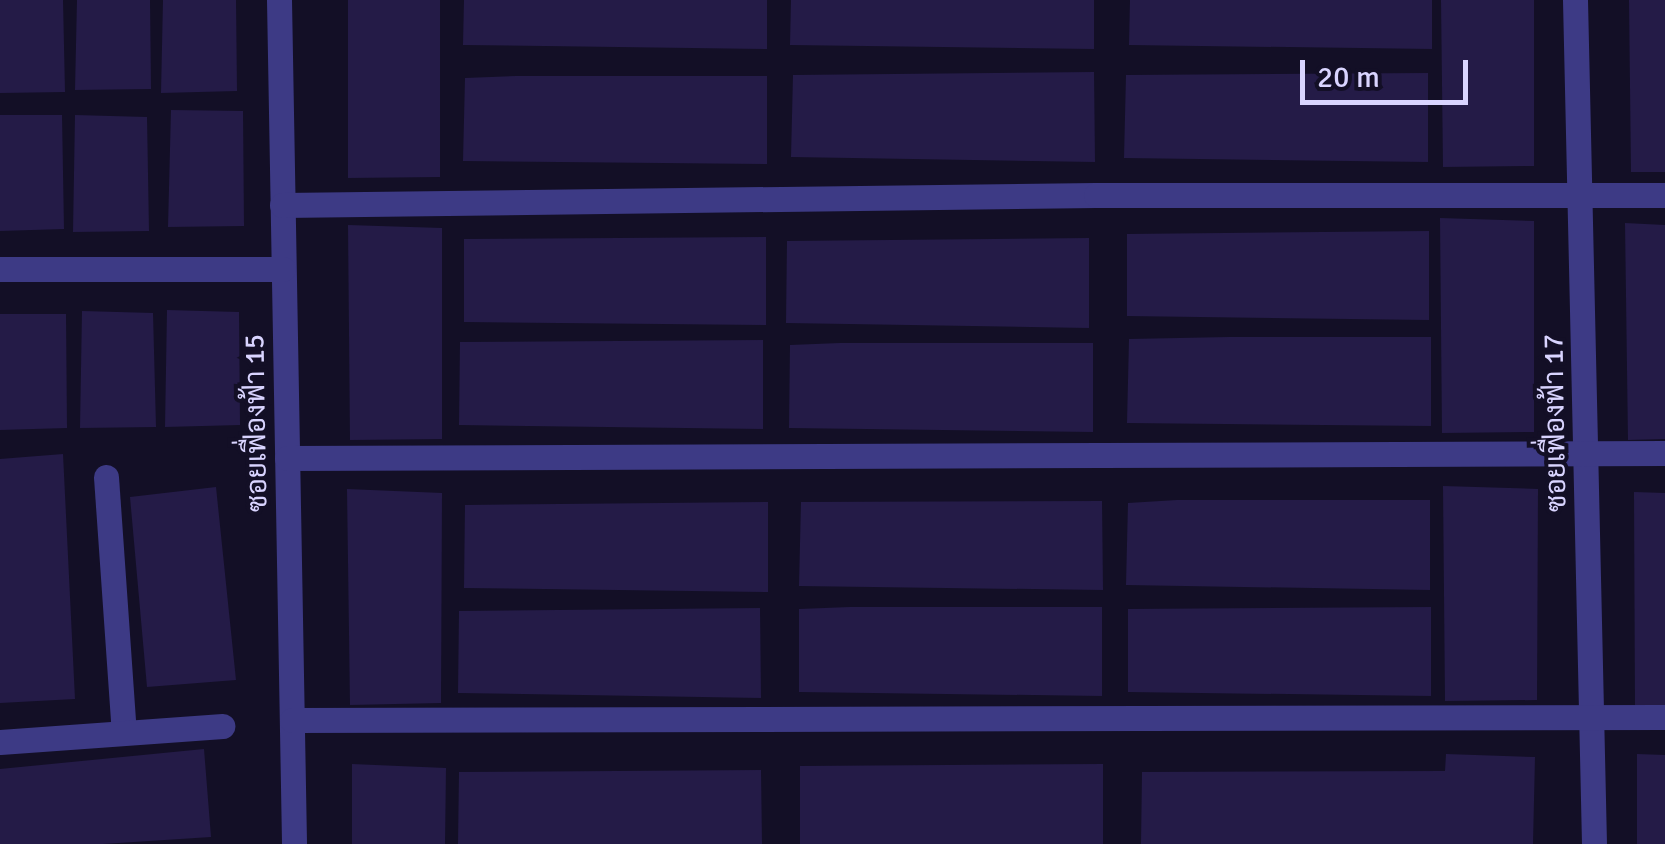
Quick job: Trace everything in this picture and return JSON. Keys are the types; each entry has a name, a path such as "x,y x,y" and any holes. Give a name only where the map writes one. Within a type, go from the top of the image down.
{"street":[{"name":"ซอยเฟื่องฟ้า 15","path":"279,0 294,844"},
{"name":"ซอยเฟื่องฟ้า 17","path":"1575,0 1594,844"},
{"path":"282,205 1096,195 1665,196"},
{"path":"0,269 284,268"},
{"path":"287,458 1665,453"},
{"path":"106,477 124,732"},
{"path":"292,720 1665,717"},
{"path":"0,742 222,726"}],"building":[{"path":"0,0 63,0 65,92 0,93"},
{"path":"77,0 150,0 151,89 75,90"},
{"path":"163,0 236,0 237,91 161,93"},
{"path":"348,0 440,0 440,177 348,178"},
{"path":"464,0 767,0 767,49 463,45"},
{"path":"791,0 1094,0 1094,49 790,45"},
{"path":"1130,0 1432,0 1432,49 1129,45"},
{"path":"1441,0 1534,0 1534,166 1443,167"},
{"path":"1629,0 1665,0 1665,172 1631,172"},
{"path":"1094,72 1095,162 791,157 793,75"},
{"path":"1428,73 1428,162 1124,158 1126,75"},
{"path":"767,76 767,164 463,161 465,78"},
{"path":"171,110 243,111 244,226 168,227"},
{"path":"0,115 62,115 64,229 0,231"},
{"path":"75,115 147,117 149,231 73,232"},
{"path":"1440,218 1534,221 1534,432 1442,433"},
{"path":"1625,223 1665,225 1665,439 1628,440"},
{"path":"348,225 442,228 442,439 350,440"},
{"path":"1429,231 1429,320 1127,316 1127,234"},
{"path":"766,237 766,325 464,322 464,239"},
{"path":"1089,238 1089,328 786,323 787,241"},
{"path":"167,310 239,312 240,425 165,427"},
{"path":"82,311 153,313 156,427 80,428"},
{"path":"0,314 66,314 67,428 0,430"},
{"path":"1431,337 1431,426 1127,423 1129,339"},
{"path":"763,340 763,429 459,425 460,342"},
{"path":"1093,343 1093,432 789,428 790,345"},
{"path":"63,454 75,699 0,703 0,459"},
{"path":"1443,486 1538,489 1537,700 1445,701"},
{"path":"216,487 236,680 147,687 130,497"},
{"path":"347,489 442,493 441,703 350,705"},
{"path":"1634,492 1665,493 1665,708 1635,708"},
{"path":"1430,500 1430,590 1126,585 1128,503"},
{"path":"1102,501 1103,590 799,586 801,502"},
{"path":"768,502 768,592 464,588 465,505"},
{"path":"1102,607 1102,696 799,692 799,609"},
{"path":"1431,607 1431,696 1128,692 1128,609"},
{"path":"760,608 761,698 458,693 459,611"},
{"path":"204,749 211,837 103,844 0,844 0,769"},
{"path":"1446,754 1535,757 1533,844 1141,844 1142,772 1445,771"},
{"path":"1637,754 1665,755 1665,844 1637,844"},
{"path":"352,764 446,768 445,844 352,844"},
{"path":"1103,764 1103,844 800,844 800,766"},
{"path":"761,770 762,844 458,844 459,772"}]}
